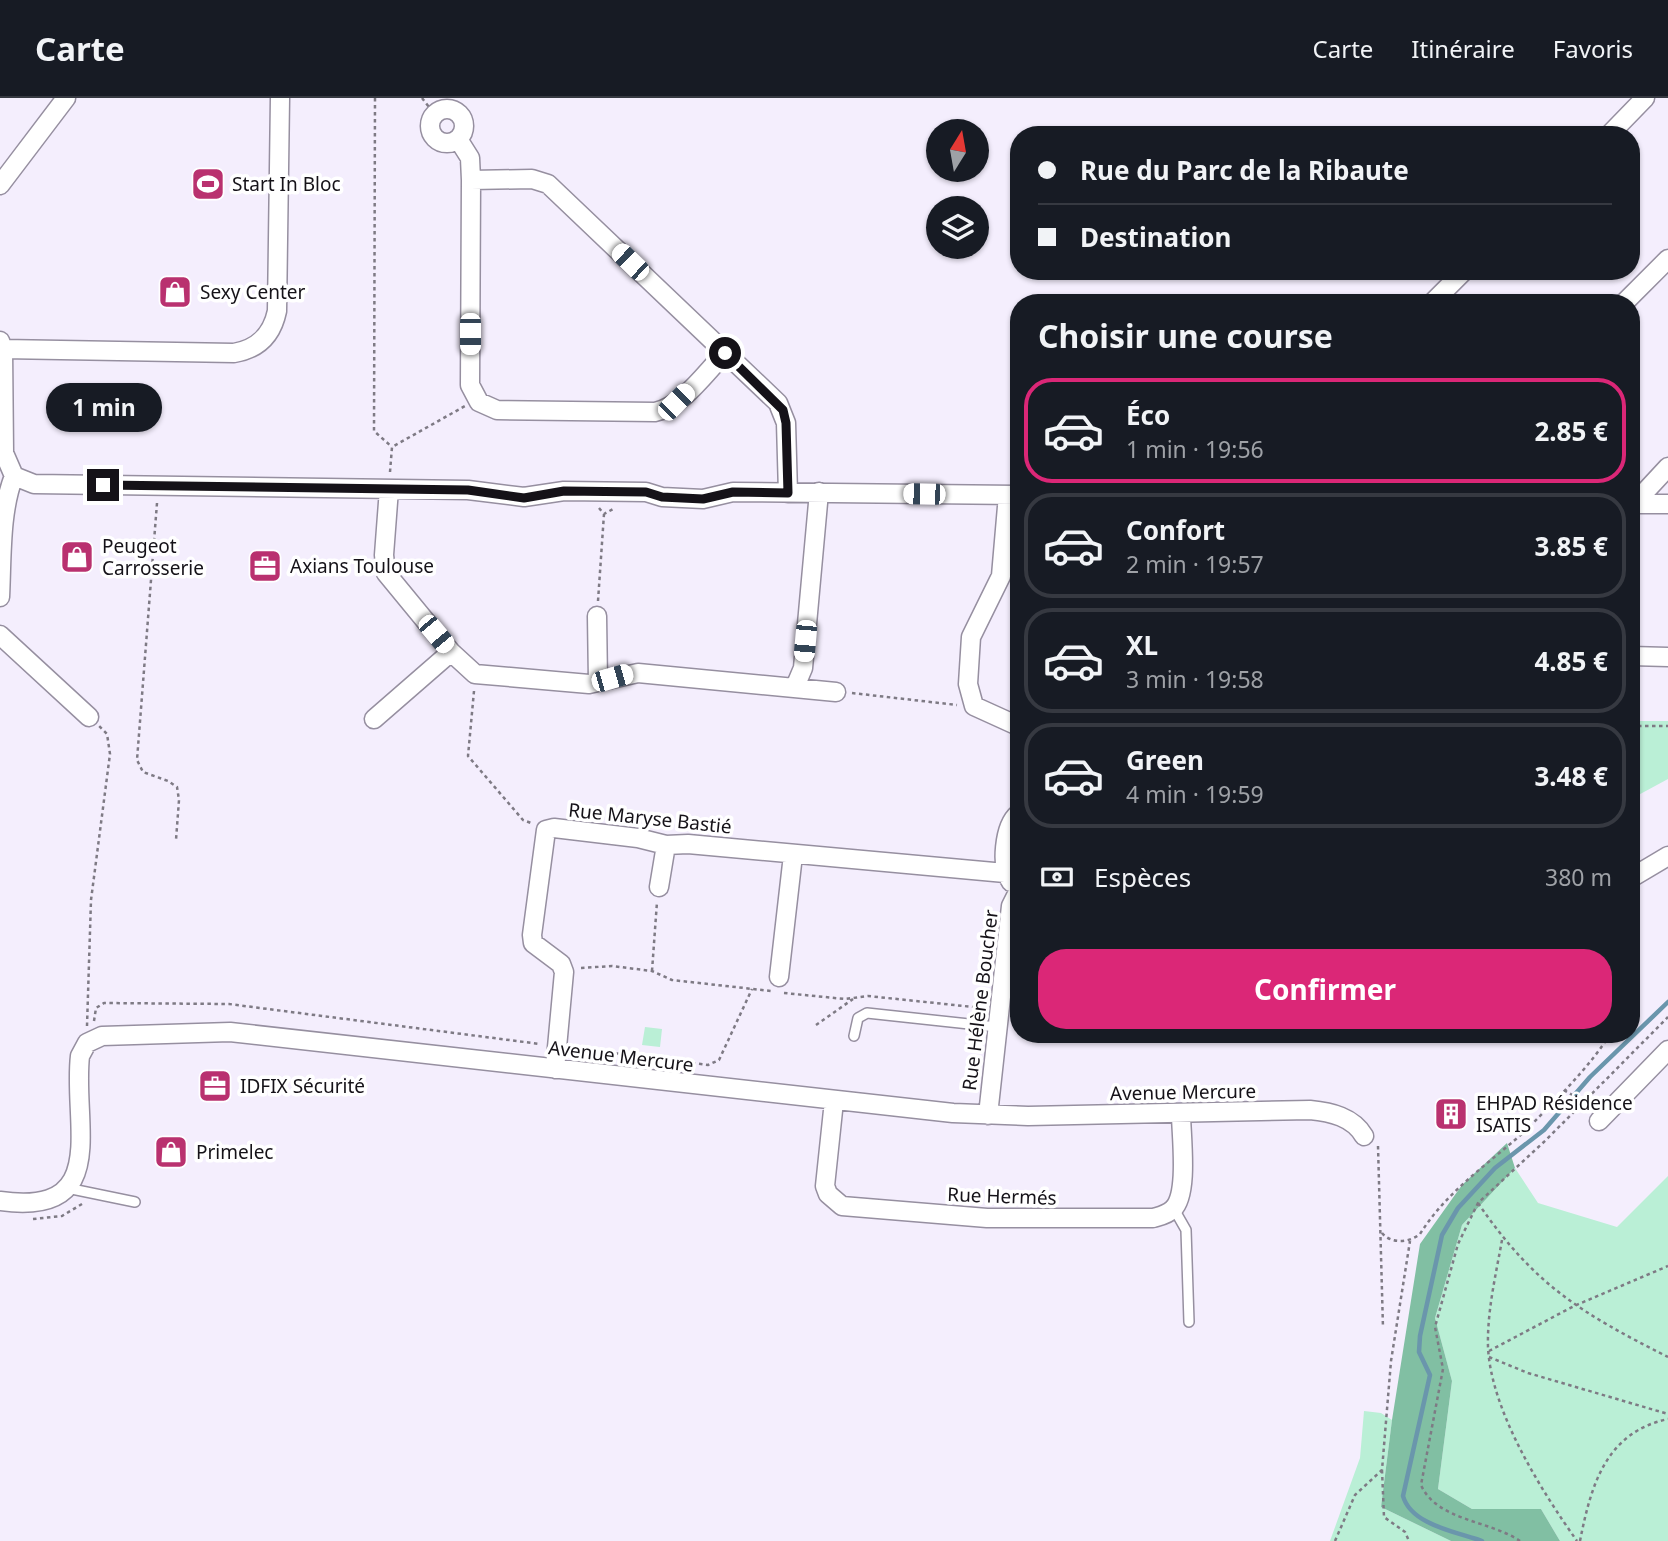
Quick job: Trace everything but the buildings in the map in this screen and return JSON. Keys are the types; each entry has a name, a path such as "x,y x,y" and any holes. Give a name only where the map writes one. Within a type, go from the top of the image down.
{"street":[{"path":"0,185 66,98"},
{"path":"0,597 7,478 1,345 234,353 255,347 263,340 275,321 277,311 280,98"},
{"path":"1617,126 1645,98"},
{"path":"435,115 447,109 461,116 464,124 458,139 470,158 470,385 477,399 497,410 655,412 667,409 676,402 725,353"},
{"path":"471,180 532,179 548,184 783,410 786,423 788,493"},
{"path":"1632,294 1668,259"},
{"path":"1441,294 1455,280"},
{"path":"1640,498 1668,467"},
{"path":"7,478 34,484 468,490 524,498 564,491 646,492 662,497 703,499 733,492 1010,495"},
{"path":"389,489 384,555 386,573 451,652 475,674 579,684 638,673 836,692"},
{"path":"795,687 803,668 819,492"},
{"path":"1640,504 1668,504"},
{"path":"1010,515 1001,576 971,637 968,684 974,706 1010,722"},
{"path":"597,616 598,682"},
{"path":"0,635 89,717"},
{"path":"374,719 451,652"},
{"path":"1640,656 1668,657"},
{"path":"1010,825 1005,873 1010,880"},
{"name":"Rue Maryse Bastié","path":"555,1069 564,972 561,964 533,943 532,935 546,830 554,828 638,838 666,845 688,844 1005,873"},
{"path":"659,887 666,845"},
{"path":"779,977 793,855"},
{"path":"1640,873 1668,856"},
{"name":"Rue Hélène Boucher","path":"989,1115 1010,915"},
{"name":"Avenue Mercure","path":"90,1041 102,1036 230,1032 834,1101 989,1115 1310,1110 1341,1117 1360,1128 1364,1136"},
{"path":"0,1202 37,1204 58,1196 67,1188 80,1155 79,1063 90,1041"},
{"path":"1599,1121 1668,1050"},
{"name":"Rue Hermés","path":"834,1101 825,1186 828,1194 842,1206 1018,1219 1153,1218 1174,1209"},
{"path":"1174,1209 1182,1189 1181,1113"}],"lane":[{"path":"854,1036 858,1018 867,1013 998,1027"},
{"path":"67,1188 135,1202"},
{"path":"1174,1209 1186,1230 1189,1322"}],"path":[{"path":"375,98 374,431 392,447"},
{"path":"422,98 435,115"},
{"path":"392,447 477,399"},
{"path":"389,489 392,447"},
{"path":"158,486 137,760 143,772 168,780 177,787 179,800 176,840"},
{"path":"597,616 604,514"},
{"path":"475,674 468,756 523,820 546,830"},
{"path":"836,692 974,706"},
{"path":"89,717 107,734 110,754 92,900 90,1041"},
{"path":"1640,726 1668,726"},
{"path":"652,971 659,887"},
{"path":"90,1041 99,1004 229,1004 708,1065 719,1060 752,989"},
{"path":"816,1025 854,998"},
{"path":"1520,1541 1507,1532 1442,1509 1427,1499 1421,1485 1443,1369 1435,1327 1458,1244 1478,1203 1546,1140 1668,1017"},
{"path":"1382,1233 1392,1240 1410,1240 1420,1234 1474,1172 1523,1132 1602,1043"},
{"path":"1563,1090 1582,1101"},
{"path":"1364,1136 1379,1148 1383,1328"},
{"path":"1478,1203 1502,1240 1540,1279 1574,1306 1668,1357"},
{"path":"1409,1541 1405,1532 1384,1517 1382,1471 1391,1362 1410,1240"},
{"path":"1502,1240 1491,1308 1489,1357 1502,1403 1519,1444 1546,1496 1578,1541"},
{"path":"1489,1351 1574,1306 1668,1266"},
{"path":"1489,1357 1528,1373 1668,1417"},
{"path":"1578,1541 1593,1487 1615,1450 1637,1429 1668,1417"},
{"path":"1335,1541 1355,1494 1382,1471"}],"green space":[{"path":"1640,721 1668,721 1668,779 1640,794"},
{"path":"645,1027 662,1029 660,1047 642,1045"},
{"path":"1507,1143 1515,1168 1462,1225 1435,1318 1452,1381 1438,1489 1472,1509 1541,1509 1560,1541 1451,1541 1381,1507 1392,1420 1420,1244 1462,1185"},
{"path":"1515,1168 1538,1203 1617,1227 1668,1176 1668,1541 1560,1541 1541,1509 1472,1509 1438,1489 1452,1381 1435,1318 1462,1225"},
{"path":"1364,1411 1381,1413 1392,1420 1381,1507 1451,1541 1330,1541 1360,1458"}],"waterway":[{"path":"1640,1029 1668,1002"},
{"path":"1482,1541 1425,1521 1415,1514 1403,1496 1430,1375 1419,1352 1420,1336 1442,1235 1458,1208 1495,1168 1544,1130 1590,1077 1625,1043"}],"place":[{"name":"Start In Bloc","path":"208,184"},
{"name":"Sexy Center","path":"175,292"},
{"name":"Peugeot Carrosserie","path":"77,557"},
{"name":"Axians Toulouse","path":"265,566"},
{"name":"IDFIX Sécurité","path":"215,1086"},
{"name":"EHPAD Résidence ISATIS","path":"1451,1114"},
{"name":"Primelec","path":"171,1152"}],"route":[{"path":"103,485 468,490 524,498 564,491 646,492 682,499 703,499 733,492 788,493 786,423 783,410 725,353"}]}
